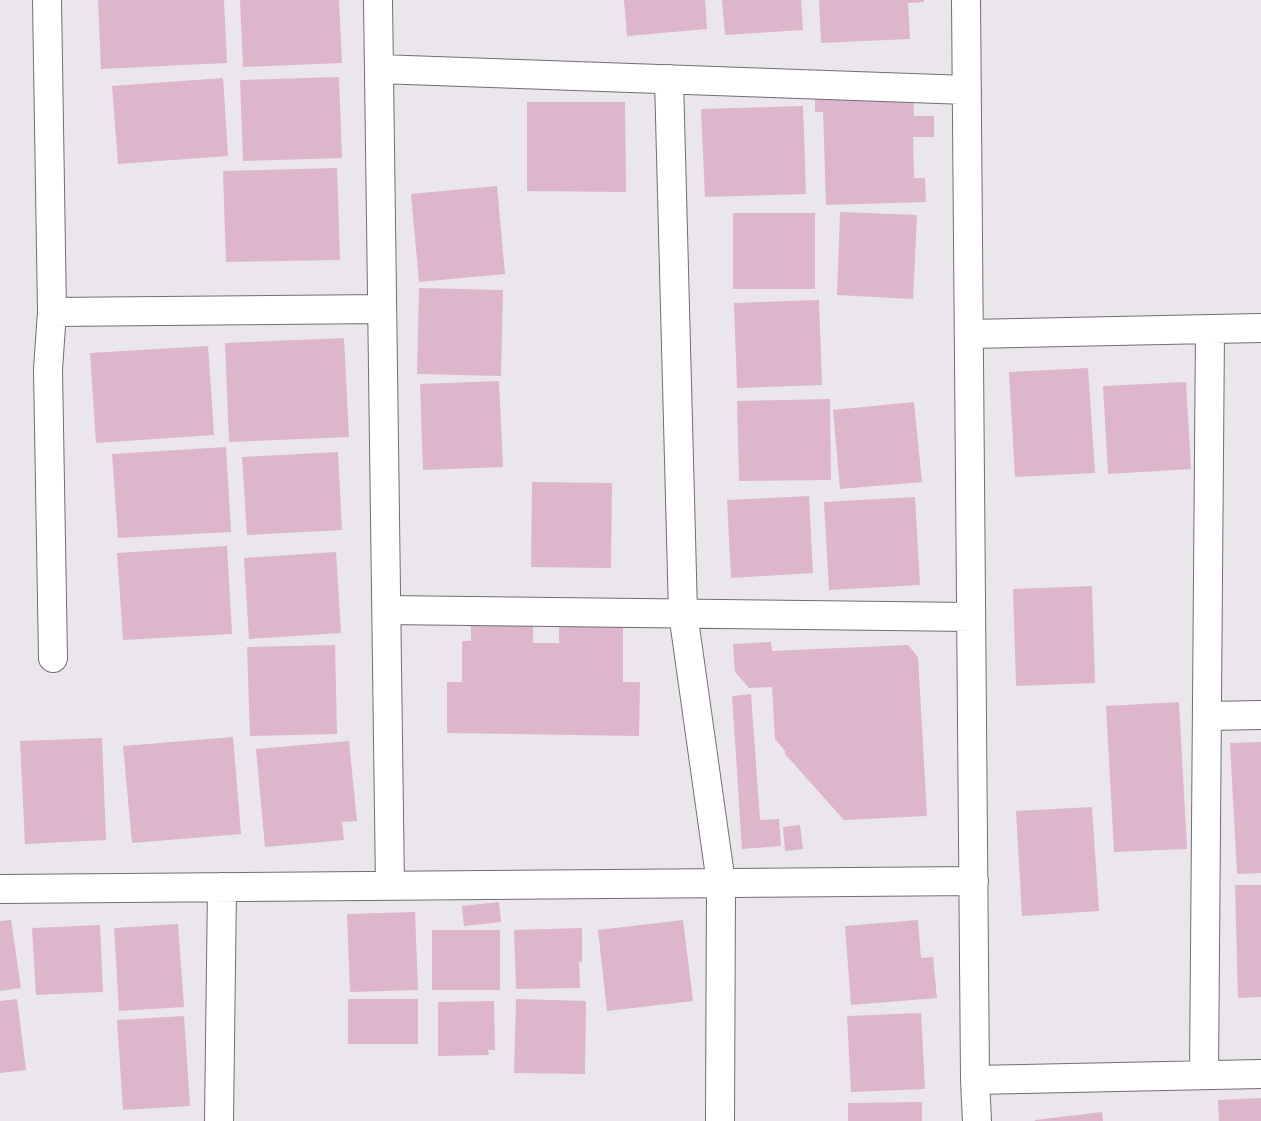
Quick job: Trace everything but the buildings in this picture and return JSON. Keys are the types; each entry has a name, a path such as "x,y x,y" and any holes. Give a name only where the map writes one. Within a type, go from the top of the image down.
{"street":[{"path":"47,0 52,312 48,369 52,658"},
{"path":"378,0 390,886"},
{"path":"966,0 975,1080 977,1121"},
{"path":"379,69 967,90"},
{"path":"669,79 683,613 721,884 720,1121"},
{"path":"52,312 382,309"},
{"path":"969,334 1261,328"},
{"path":"1204,1075 1210,329"},
{"path":"386,610 972,617"},
{"path":"1207,716 1261,715"},
{"path":"0,889 974,881"},
{"path":"219,1121 222,887"},
{"path":"975,1080 1261,1074"}]}
